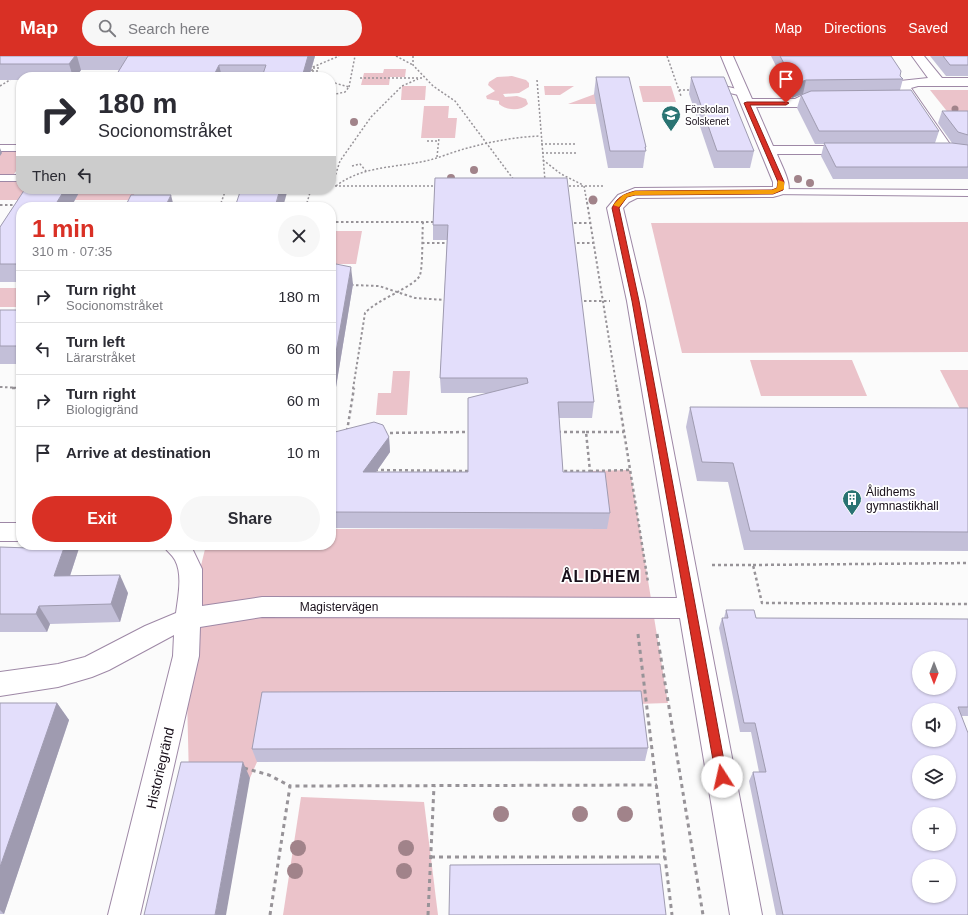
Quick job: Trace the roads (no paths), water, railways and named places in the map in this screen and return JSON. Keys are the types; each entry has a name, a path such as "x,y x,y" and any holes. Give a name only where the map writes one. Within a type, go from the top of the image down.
{"street":[{"path":"727,56 767,150 777,187 635,193 625,196 615,208 636,301 746,915"},
{"path":"918,56 938,82"},
{"path":"947,150 905,103 905,84 918,82 968,82"},
{"path":"745,98 799,103 808,109 832,109"},
{"path":"799,103 803,99 842,98"},
{"path":"767,150 863,150"},
{"path":"932,150 947,150 963,153"},
{"path":"0,532 16,532"},
{"name":"Historiegränd","path":"124,915 152,807 186,656 192,586 188,563 181,550"},
{"name":"Magistervägen","path":"0,684 67,673 91,666 121,653 153,633 188,619 231,610 262,607 692,608"}],"lane":[{"path":"715,87 745,98"},
{"path":"0,148 16,148"},
{"path":"0,178 16,178"},
{"path":"777,187 968,193"}],"place":[{"name":"Förskolan Solskenet","path":"671,132"},
{"name":"Ålidhems gymnastikhall","path":"852,516"}],"district":[{"name":"ÅLIDHEM","path":"601,576"}]}
